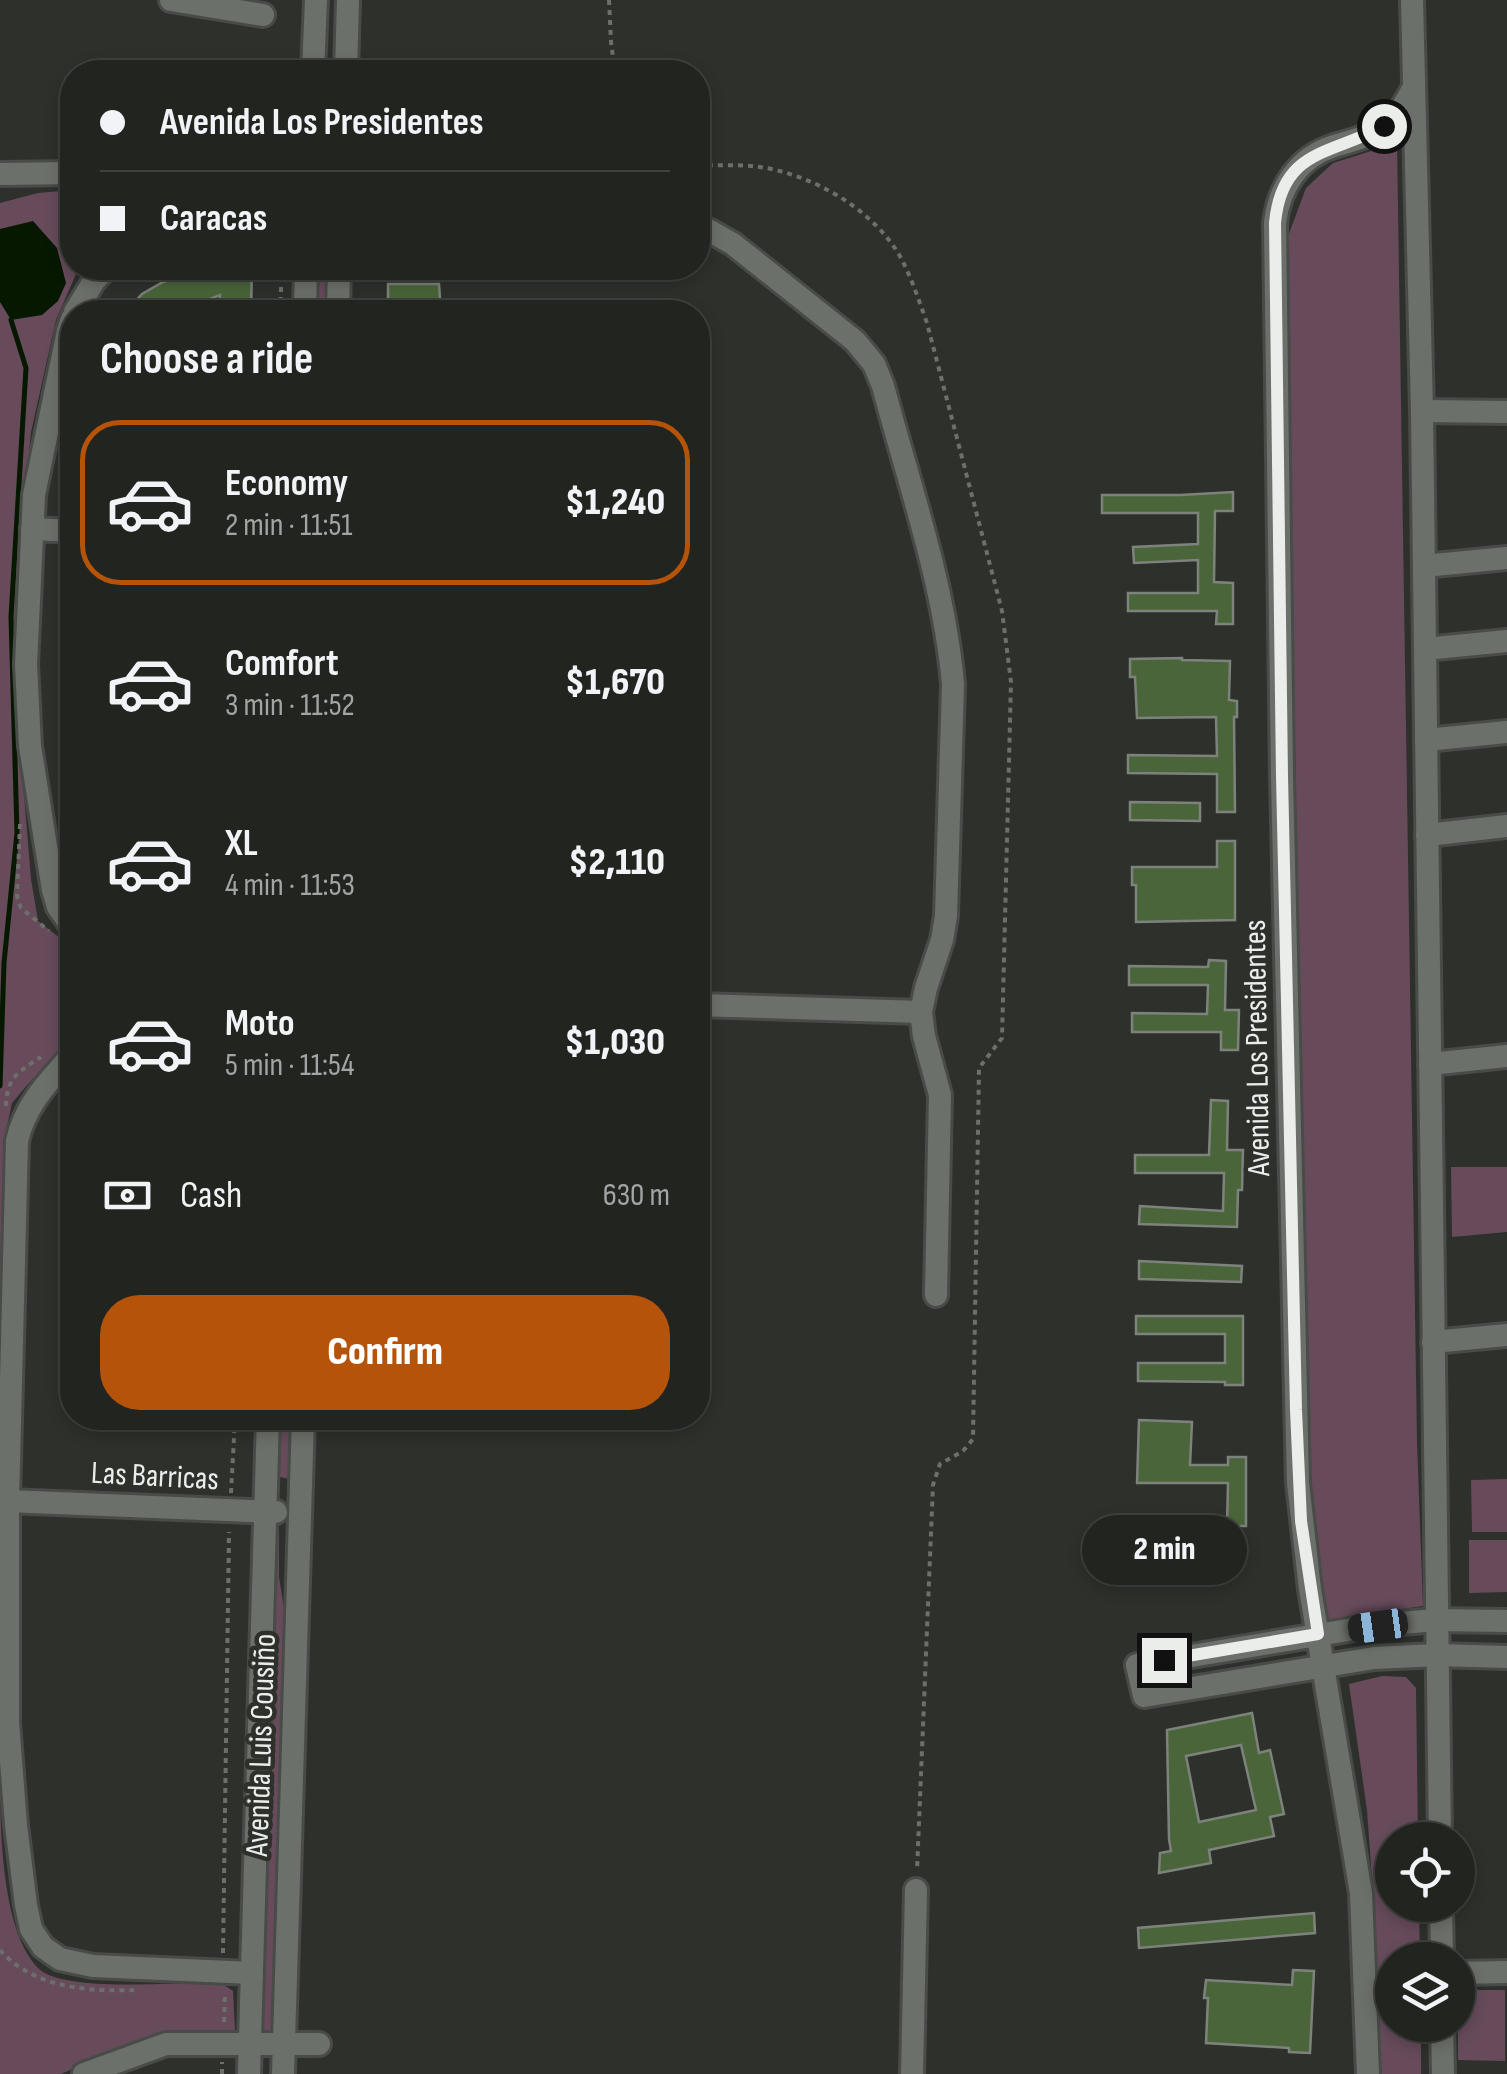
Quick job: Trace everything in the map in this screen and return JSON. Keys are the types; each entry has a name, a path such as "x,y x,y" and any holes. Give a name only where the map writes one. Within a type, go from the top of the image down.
{"street":[{"path":"171,0 262,15"},
{"path":"314,60 316,0"},
{"path":"346,60 348,0"},
{"path":"1412,0 1422,411 1440,1822"},
{"path":"314,39 347,40"},
{"name":"Avenida Los Presidentes","path":"1368,2074 1361,1893 1301,1521 1296,1428 1275,223 1283,189 1298,169 1319,152 1384,126 1404,106 1414,87"},
{"path":"0,174 60,173"},
{"path":"710,231 733,244 855,341 874,364 941,600 953,684 946,916 921,1012 940,1095 936,1295"},
{"path":"60,370 38,477 26,664 30,746 53,890 60,910"},
{"path":"1422,411 1507,412"},
{"path":"32,529 60,530"},
{"path":"1424,566 1507,558"},
{"path":"1425,649 1507,641"},
{"path":"1426,740 1507,732"},
{"path":"1427,835 1507,826"},
{"path":"710,1005 921,1012"},
{"path":"1430,1064 1507,1056"},
{"path":"60,1070 29,1106 17,1141 8,1501 8,1722 26,1905 32,1929 43,1948 60,1959 93,1966 252,1973"},
{"path":"1433,1342 1507,1335"},
{"name":"Avenida Luis Cousiño","path":"249,2074 268,1430"},
{"name":"Avenida Luis Cousiño","path":"283,2074 303,1430"},
{"name":"Las Barricas","path":"8,1501 300,1512"},
{"path":"1507,1621 1436,1620 1318,1634 1137,1665 1144,1696 1374,1658 1507,1657"},
{"path":"912,2074 916,1890"},
{"path":"1475,1972 1507,1972"},
{"path":"1442,2042 1443,2074"},
{"path":"84,2074 166,2044 318,2044"}],"path":[{"path":"609,0 614,60"},
{"path":"222,2074 234,1430"}],"shaded area":[{"path":"1397,143 1417,1442 1423,1606 1321,1621 1307,1490 1287,239 1306,188 1333,163"},
{"path":"60,191 60,280 73,280 65,300 60,300 31,432 15,599 20,746 31,879 38,921 60,938 60,1051 12,1103 6,1131 0,1385 0,203"},
{"path":"33,221 57,248 60,280 66,283 58,301 42,315 11,320 0,302 0,229"},
{"path":"315,280 329,280 329,300 314,300"},
{"path":"1451,1167 1507,1167 1507,1232 1452,1237"},
{"path":"273,1430 291,1430 289,1479 271,1475"},
{"path":"1507,1479 1507,1532 1472,1532 1471,1480"},
{"path":"279,1526 279,1577 286,1621 270,2036 257,2032 275,1527"},
{"path":"1469,1540 1507,1540 1507,1592 1469,1593"},
{"path":"1382,1676 1406,1677 1416,1688 1418,1822 1375,1822 1375,1921 1367,1810 1349,1684"},
{"path":"0,1766 2,1847 10,1907 29,1956 43,1972 100,1984 224,1985 233,1991 235,2030 207,2036 174,2033 130,2044 61,2074 0,2074"},
{"path":"1375,1922 1419,1922 1420,1942 1376,1942"},
{"path":"1475,1990 1505,1990 1505,2061 1458,2060 1458,2042 1475,2042"},
{"path":"1377,2042 1421,2042 1421,2074 1377,2074"}],"building":[{"path":"252,280 251,300 220,300 220,295 207,300 137,300 163,282"},
{"path":"388,284 439,284 440,300 388,300"},
{"path":"1233,492 1233,511 1215,511 1214,582 1233,583 1233,624 1216,624 1217,611 1128,611 1128,593 1198,593 1198,560 1134,563 1133,547 1198,544 1198,513 1102,513 1102,495"},
{"path":"1130,659 1230,661 1229,700 1237,701 1235,812 1217,812 1217,774 1128,773 1128,755 1217,756 1216,717 1137,718"},
{"path":"1130,802 1200,803 1200,821 1130,820"},
{"path":"1217,841 1235,841 1235,920 1136,922 1132,867 1217,867"},
{"path":"1209,960 1226,961 1225,1010 1239,1010 1238,1050 1221,1050 1221,1032 1132,1032 1132,1013 1207,1014 1208,985 1129,985 1129,966 1208,967"},
{"path":"1211,1100 1228,1101 1227,1150 1243,1150 1237,1227 1139,1224 1140,1206 1223,1211 1224,1173 1135,1173 1135,1155 1209,1155"},
{"path":"1139,1261 1242,1266 1241,1282 1139,1279"},
{"path":"1136,1316 1243,1316 1243,1385 1138,1381 1138,1363 1225,1363 1225,1334 1136,1334"},
{"path":"1139,1420 1192,1422 1190,1465 1228,1465 1228,1457 1246,1457 1246,1526 1227,1526 1228,1483 1137,1483"},
{"path":"1252,1713 1259,1753 1270,1750 1284,1814 1270,1817 1274,1836 1209,1850 1211,1863 1159,1873 1160,1853 1171,1851 1167,1730","holes":["1241,1745 1256,1810 1199,1822 1186,1756"]},
{"path":"1314,1913 1315,1933 1139,1948 1138,1928"},
{"path":"1293,1970 1314,1971 1310,2053 1206,2043 1206,1980 1292,1985"}],"waterway":[{"path":"0,1086 4,963 17,833 11,617 26,368 11,320"}],"route":[{"path":"1164,1660 1318,1634 1298,1483 1282,776 1275,223 1283,189 1307,160 1384,126"}]}
